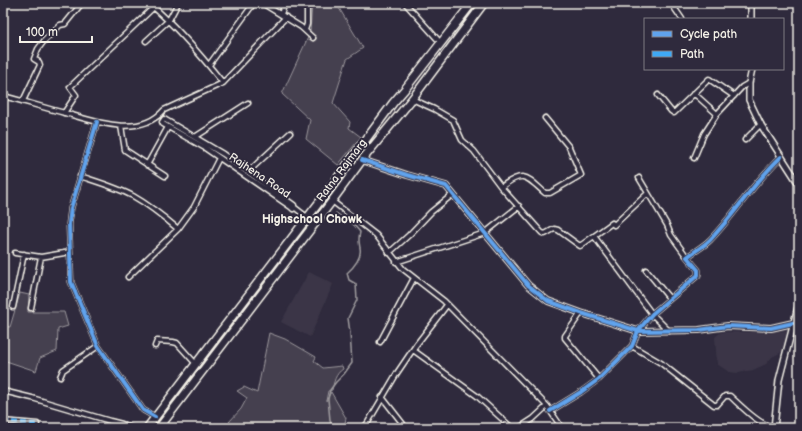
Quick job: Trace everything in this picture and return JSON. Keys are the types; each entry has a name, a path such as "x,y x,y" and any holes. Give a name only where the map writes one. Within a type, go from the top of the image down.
{"highway":[{"name":"Ratna Rajmarg","path":"147,428 393,103 472,3"},
{"name":"Ratna Rajmarg","path":"159,428 362,160 412,99 484,3"}],"street":[{"path":"23,101 40,64 34,59 38,49 60,25 65,24 82,3"},
{"path":"149,3 169,20 201,54 223,83"},
{"path":"146,41 169,20 178,3"},
{"path":"209,65 254,3"},
{"path":"262,3 305,30 313,38"},
{"path":"281,14 285,3"},
{"path":"305,30 307,24 307,3"},
{"path":"404,3 440,42"},
{"path":"671,3 681,18"},
{"path":"751,3 751,18"},
{"path":"64,113 76,95 70,86 154,7"},
{"path":"3,96 97,122 121,126 141,124 158,117 164,110 223,83 286,17"},
{"path":"752,70 749,84 749,100 761,124 799,184"},
{"path":"658,95 674,113 709,79 734,96"},
{"path":"694,158 704,134 717,114 742,87 749,84"},
{"path":"693,94 717,114"},
{"path":"412,99 453,120 462,140 474,151 501,187 545,234 554,229 558,230 580,246 608,224 612,223 614,225 648,193"},
{"path":"195,137 248,103"},
{"path":"158,117 163,121"},
{"path":"501,187 522,176 528,178 544,193 550,193 581,175 569,147 545,118"},
{"name":"Rajhena Road","path":"163,121 168,127 206,146 248,172 252,178"},
{"name":"Rajhena Road","path":"163,121 195,137 219,158 252,178 307,217"},
{"path":"97,122 70,208 69,224 71,282 98,346 143,410 155,417"},
{"path":"745,140 761,124"},
{"path":"121,126 125,150 165,176"},
{"path":"147,165 168,127"},
{"path":"248,172 290,133"},
{"path":"687,257 709,241 730,218 768,169 781,157"},
{"path":"128,277 178,229 194,207 219,158"},
{"path":"362,160 407,176 446,186 528,285 548,301 580,313 638,331 699,330 728,326 771,328 793,324"},
{"path":"80,176 110,186 132,196 148,206 178,229"},
{"path":"550,411 600,379 632,346 638,331 652,314 669,298 698,275 698,270 671,234 639,178"},
{"path":"389,253 431,212 452,195"},
{"path":"332,201 376,235 396,262 447,305 547,406 562,428"},
{"path":"396,262 485,233 519,206"},
{"path":"594,236 652,314 669,331"},
{"path":"15,253 41,256 70,252"},
{"path":"13,307 24,254"},
{"path":"31,308 41,256"},
{"path":"646,270 669,298"},
{"path":"380,342 414,278"},
{"path":"632,346 661,364 714,405 717,405 725,396 730,396 762,423 769,427 774,427 779,380 799,303"},
{"path":"363,428 367,424 397,373 447,305"},
{"path":"580,313 565,338 600,379"},
{"path":"155,346 157,341 177,343 196,364"},
{"path":"60,377 63,370 98,346"},
{"path":"413,350 477,396 512,428"},
{"path":"3,391 32,398 132,428"},
{"path":"382,397 403,424 404,428"},
{"path":"519,428 533,419 547,406"},
{"path":"3,421 37,424"}],"shaded area":[{"path":"312,3 336,3 363,48 347,59 333,103 350,122 349,128 361,137 338,165 306,139 310,120 282,94 310,33"},
{"path":"309,272 333,284 310,337 281,322"},
{"path":"20,293 29,295 28,312 64,312 68,326 58,329 57,351 40,358 36,371 3,360 3,326 10,327"},
{"path":"790,330 785,348 782,352 772,357 766,364 753,370 738,373 729,372 717,364 715,337 721,332 764,332"},
{"path":"269,333 285,339 316,357 314,361 323,368 342,366 343,369 334,381 332,390 328,391 326,401 331,392 346,418 344,428 238,428 229,422 241,409 247,398 237,391 244,387 257,393"}],"waterway":[{"path":"332,428 328,399 330,390 352,363 348,318 357,300 356,284 349,280 347,273 357,262 360,255 360,232 354,225 336,213"}],"marked path":[{"path":"3,421 37,424"}],"cycle path":[{"path":"97,122 71,208 69,224 71,282 98,346 143,410 155,417"},
{"path":"550,411 599,379 632,346 638,331 652,314 698,275 698,270 687,257 710,240 762,177 781,157"},
{"path":"362,160 446,186 528,285 548,301 638,331 699,330 728,326 771,328 793,323"}],"district":[{"name":"Highschool Chowk","path":"312,219"}]}
